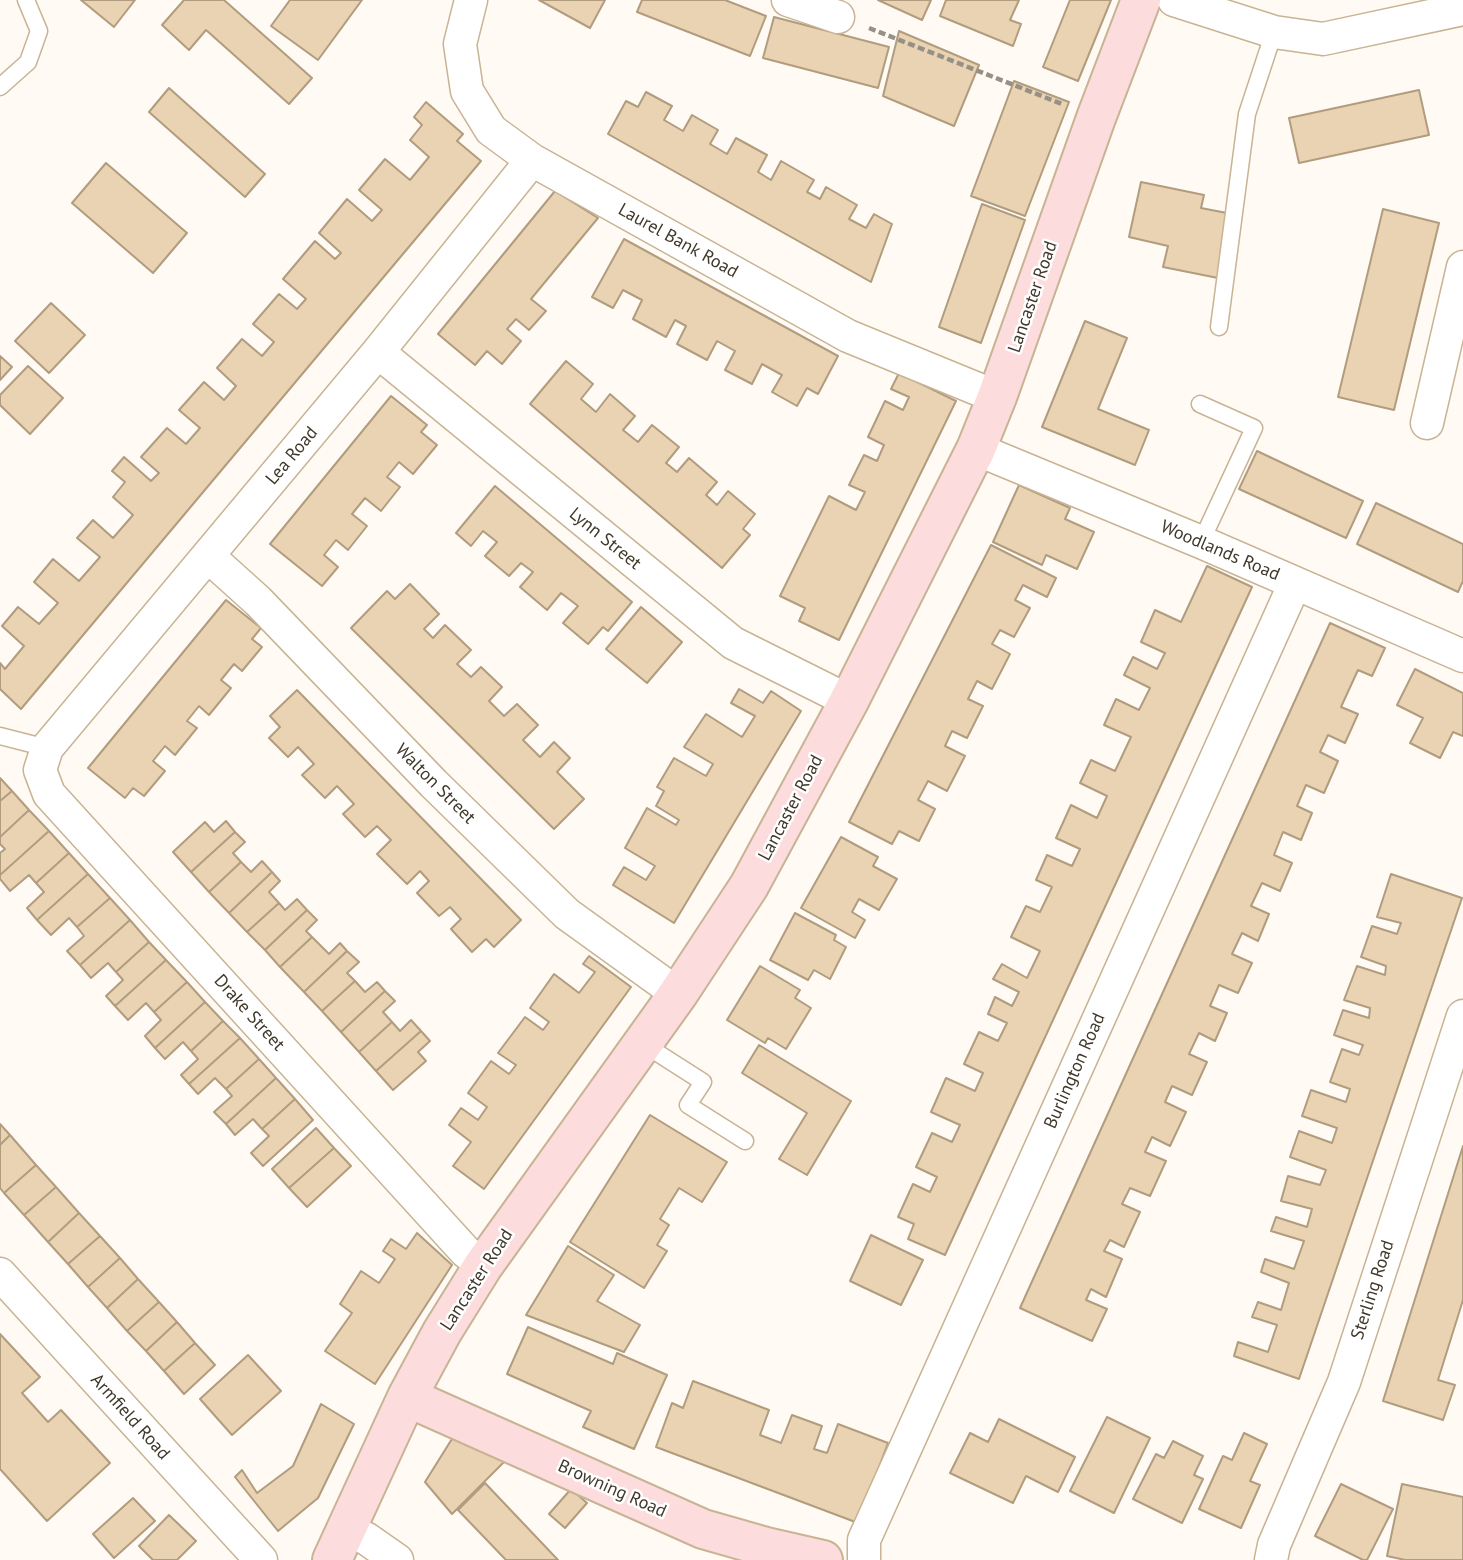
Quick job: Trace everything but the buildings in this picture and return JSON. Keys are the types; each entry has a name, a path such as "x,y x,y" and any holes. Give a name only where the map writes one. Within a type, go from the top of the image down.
{"street":[{"name":"Laurel Bank Road","path":"471,0 460,44 467,91 491,130 532,160 848,336 998,397"},
{"path":"788,0 838,17"},
{"name":"Lancaster Road","path":"340,1545 407,1397 442,1332 483,1266 678,994 749,886 849,701 976,449 998,397 1096,118 1141,0"},
{"path":"1174,0 1273,32 1323,39 1462,17"},
{"name":"Lea Road","path":"47,748 378,352 532,160"},
{"path":"1427,423 1463,267"},
{"name":"Lynn Street","path":"378,352 733,643 849,701"},
{"name":"Woodlands Road","path":"976,449 1201,542 1463,656"},
{"name":"Walton Street","path":"208,556 258,601 434,784 567,914 678,994"},
{"name":"Burlington Road","path":"864,1560 864,1539 1295,583"},
{"name":"Drake Street","path":"47,748 40,770 49,794 465,1251 483,1266"},
{"name":"Sterling Road","path":"1271,1560 1274,1545 1344,1382 1463,1016"},
{"name":"Armfield Road","path":"0,1274 261,1560"},
{"name":"Browning Road","path":"407,1397 704,1529 824,1560"},
{"path":"340,1545 367,1539 397,1560"}],"lane":[{"path":"0,87 28,62 39,31 26,0"},
{"path":"1219,327 1247,114 1273,32"},
{"path":"1200,404 1254,428 1201,542"},
{"path":"0,736 47,748"},
{"path":"642,1043 703,1082 688,1105 745,1141"}],"path":[{"path":"838,17 1072,108"}]}
